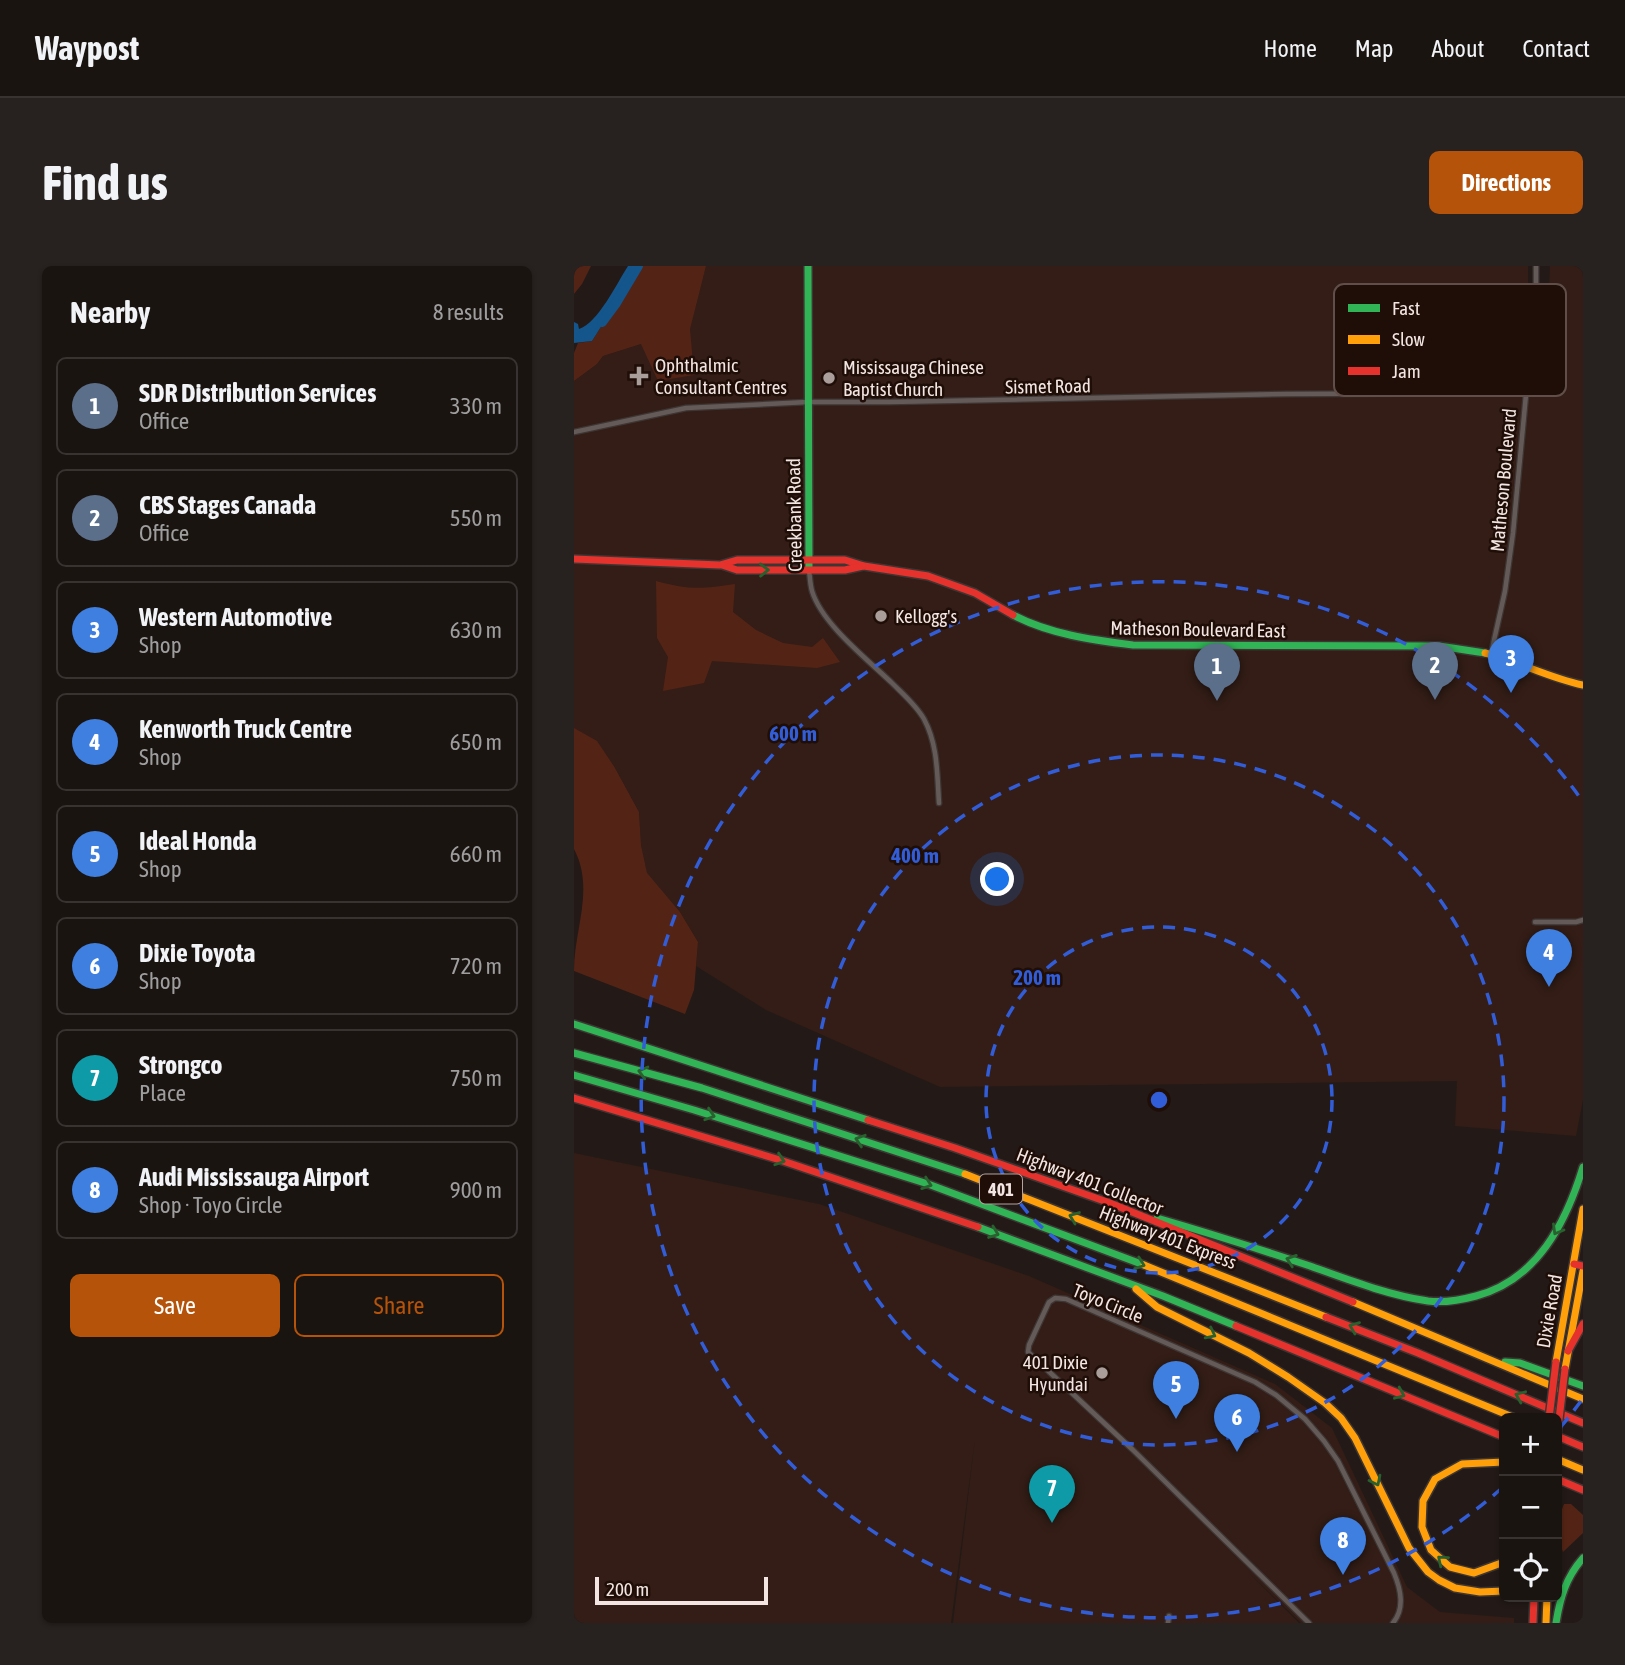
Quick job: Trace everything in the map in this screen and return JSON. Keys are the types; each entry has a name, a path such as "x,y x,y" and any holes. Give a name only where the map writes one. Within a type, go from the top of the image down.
{"main road":[{"name":"Creekbank Road","path":"808,266 809,570"},
{"name":"Matheson Boulevard East","path":"574,559 720,565 737,570 845,570 863,566"},
{"name":"Matheson Boulevard East","path":"720,565 737,560 845,560 863,566 915,573 953,583 1043,628 1110,644 1260,647 1429,645 1464,648 1491,654 1583,685"},
{"name":"Highway 401 Collector","path":"574,1024 955,1148 1110,1203 1583,1399"},
{"name":"Highway 401 Express","path":"574,1053 702,1088 946,1167 1405,1348 1583,1423"},
{"name":"Highway 401 Express","path":"574,1075 928,1184 1171,1275 1503,1413"},
{"name":"401","path":"574,1098 682,1128 860,1185 984,1229 1163,1296 1499,1435"},
{"path":"1110,1203 1229,1239 1380,1291 1431,1301 1471,1299 1502,1288 1527,1271 1548,1247 1575,1195 1583,1167"},
{"name":"Dixie Road","path":"1550,1413 1583,1209"},
{"path":"1574,1264 1583,1266"},
{"name":"Dixie Road","path":"1560,1413 1583,1271"},
{"path":"1132,1286 1157,1307 1249,1353 1325,1403 1356,1438 1409,1548 1428,1572 1455,1588 1480,1592 1499,1591"},
{"path":"1568,1351 1583,1324"},
{"path":"1493,1360 1520,1363 1583,1387"},
{"path":"1562,1438 1583,1447"},
{"path":"1499,1462 1473,1461 1445,1471 1425,1493 1420,1526 1426,1544 1437,1558 1451,1568 1478,1572 1499,1564"},
{"path":"1562,1461 1583,1470"},
{"path":"1562,1481 1583,1490"},
{"path":"1556,1623 1561,1595 1572,1569 1583,1558"},
{"path":"1533,1623 1534,1602"},
{"path":"1546,1623 1547,1602"}],"street":[{"name":"Matheson Boulevard","path":"1536,266 1536,284"},
{"name":"Sismet Road","path":"574,432 686,408 808,402 1334,394"},
{"name":"Matheson Boulevard","path":"1491,654 1510,564 1526,396"},
{"name":"Creekbank Road","path":"809,570 813,593 840,634 903,693 923,717 936,756 939,803"},
{"path":"1535,922 1583,922"},
{"name":"Toyo Circle","path":"1309,1623 1133,1450 1028,1352 1049,1302 1055,1298 1066,1299 1255,1382 1305,1419 1338,1461 1401,1589 1398,1617 1393,1623"},
{"path":"1168,1623 1169,1616"}],"shaded area":[{"path":"574,266 591,266 574,294"},
{"path":"641,266 706,266 690,329 694,375 658,381 641,344 603,356 597,364 574,381 574,353 578,343 592,341 613,303"},
{"path":"706,266 1528,266 1528,284 1334,284 1334,396 1566,396 1566,284 1549,284 1550,266 1583,266 1583,1100 1576,1136 1455,1126 1457,1081 940,1087 766,1010 696,966 698,942 680,912 647,874 641,845 639,812 615,768 574,728 574,381 597,364 603,356 681,327 693,313"},
{"path":"656,581 695,588 735,584 733,612 756,630 783,643 812,647 823,638 840,662 817,668 712,661 704,683 663,691 668,657 657,638"},
{"path":"574,728 597,741 615,768 639,812 641,845 647,873 680,912 698,942 694,990 685,1014 574,971 583,879 574,849"},
{"path":"574,1153 819,1204 1029,1276 1275,1384 1332,1428 1407,1587 1440,1612 1514,1618 1514,1623 1301,1623 1247,1571 1299,1623 953,1623 975,1439 951,1623 574,1623"},
{"path":"1564,1504 1571,1504 1583,1515 1583,1533 1563,1552 1562,1548"}],"water":[{"path":"628,266 641,266 613,303 592,341 574,343 574,322 579,329 593,319"}],"waterway":[{"path":"602,322 638,266"}],"traffic: fast":[{"path":"808,266 809,570"},
{"path":"1013,615 1056,632 1133,645 1439,646 1485,653"},
{"path":"574,1024 868,1120"},
{"path":"574,1053 702,1088 965,1174"},
{"path":"574,1075 928,1184 1144,1265"},
{"path":"1157,1218 1383,1291 1428,1301 1452,1301 1497,1288 1532,1263 1558,1228 1583,1167"},
{"path":"978,1227 1236,1326"},
{"path":"1505,1362 1520,1363 1583,1386"},
{"path":"1556,1623 1565,1588 1583,1558"}],"traffic: slow":[{"path":"1485,653 1583,685"},
{"path":"965,1174 1326,1317"},
{"path":"1556,1362 1583,1209"},
{"path":"1144,1265 1503,1413"},
{"path":"1565,1369 1583,1271"},
{"path":"1136,1289 1157,1307 1249,1353 1325,1403 1341,1418 1355,1438 1409,1548 1428,1572 1455,1588 1480,1592 1499,1591"},
{"path":"1353,1302 1583,1399"},
{"path":"1562,1461 1583,1470"},
{"path":"1499,1462 1462,1464 1435,1479 1423,1501 1422,1527 1431,1550 1450,1567 1474,1573 1499,1564"},
{"path":"1546,1623 1547,1602"}],"traffic: jam":[{"path":"574,559 720,565 737,560 845,560 864,566 928,576 975,593 1013,615"},
{"path":"722,565 737,570 845,570 863,566"},
{"path":"574,1098 780,1160 978,1227"},
{"path":"868,1120 1110,1203 1353,1302"},
{"path":"1574,1264 1583,1266"},
{"path":"1326,1317 1583,1423"},
{"path":"1568,1351 1583,1324"},
{"path":"1236,1326 1499,1435"},
{"path":"1550,1413 1556,1362"},
{"path":"1560,1413 1565,1369"},
{"path":"1562,1438 1583,1447"},
{"path":"1562,1481 1583,1490"},
{"path":"1533,1623 1534,1602"}],"place":[{"name":"Ophthalmic Consultant Centres","path":"639,376"},
{"name":"Mississauga Chinese Baptist Church","path":"829,378"},
{"name":"Kellogg's","path":"881,616"},
{"name":"Western Automotive","path":"1511,693"},
{"name":"CBS Stages Canada","path":"1435,700"},
{"name":"SDR Distribution Services","path":"1217,701"},
{"name":"Kenworth Truck Centre","path":"1549,987"},
{"name":"401 Dixie Hyundai","path":"1102,1373"},
{"name":"Ideal Honda","path":"1176,1419"},
{"name":"Dixie Toyota","path":"1237,1452"},
{"name":"Strongco","path":"1052,1523"},
{"name":"Audi Mississauga Airport","path":"1343,1575"}]}
